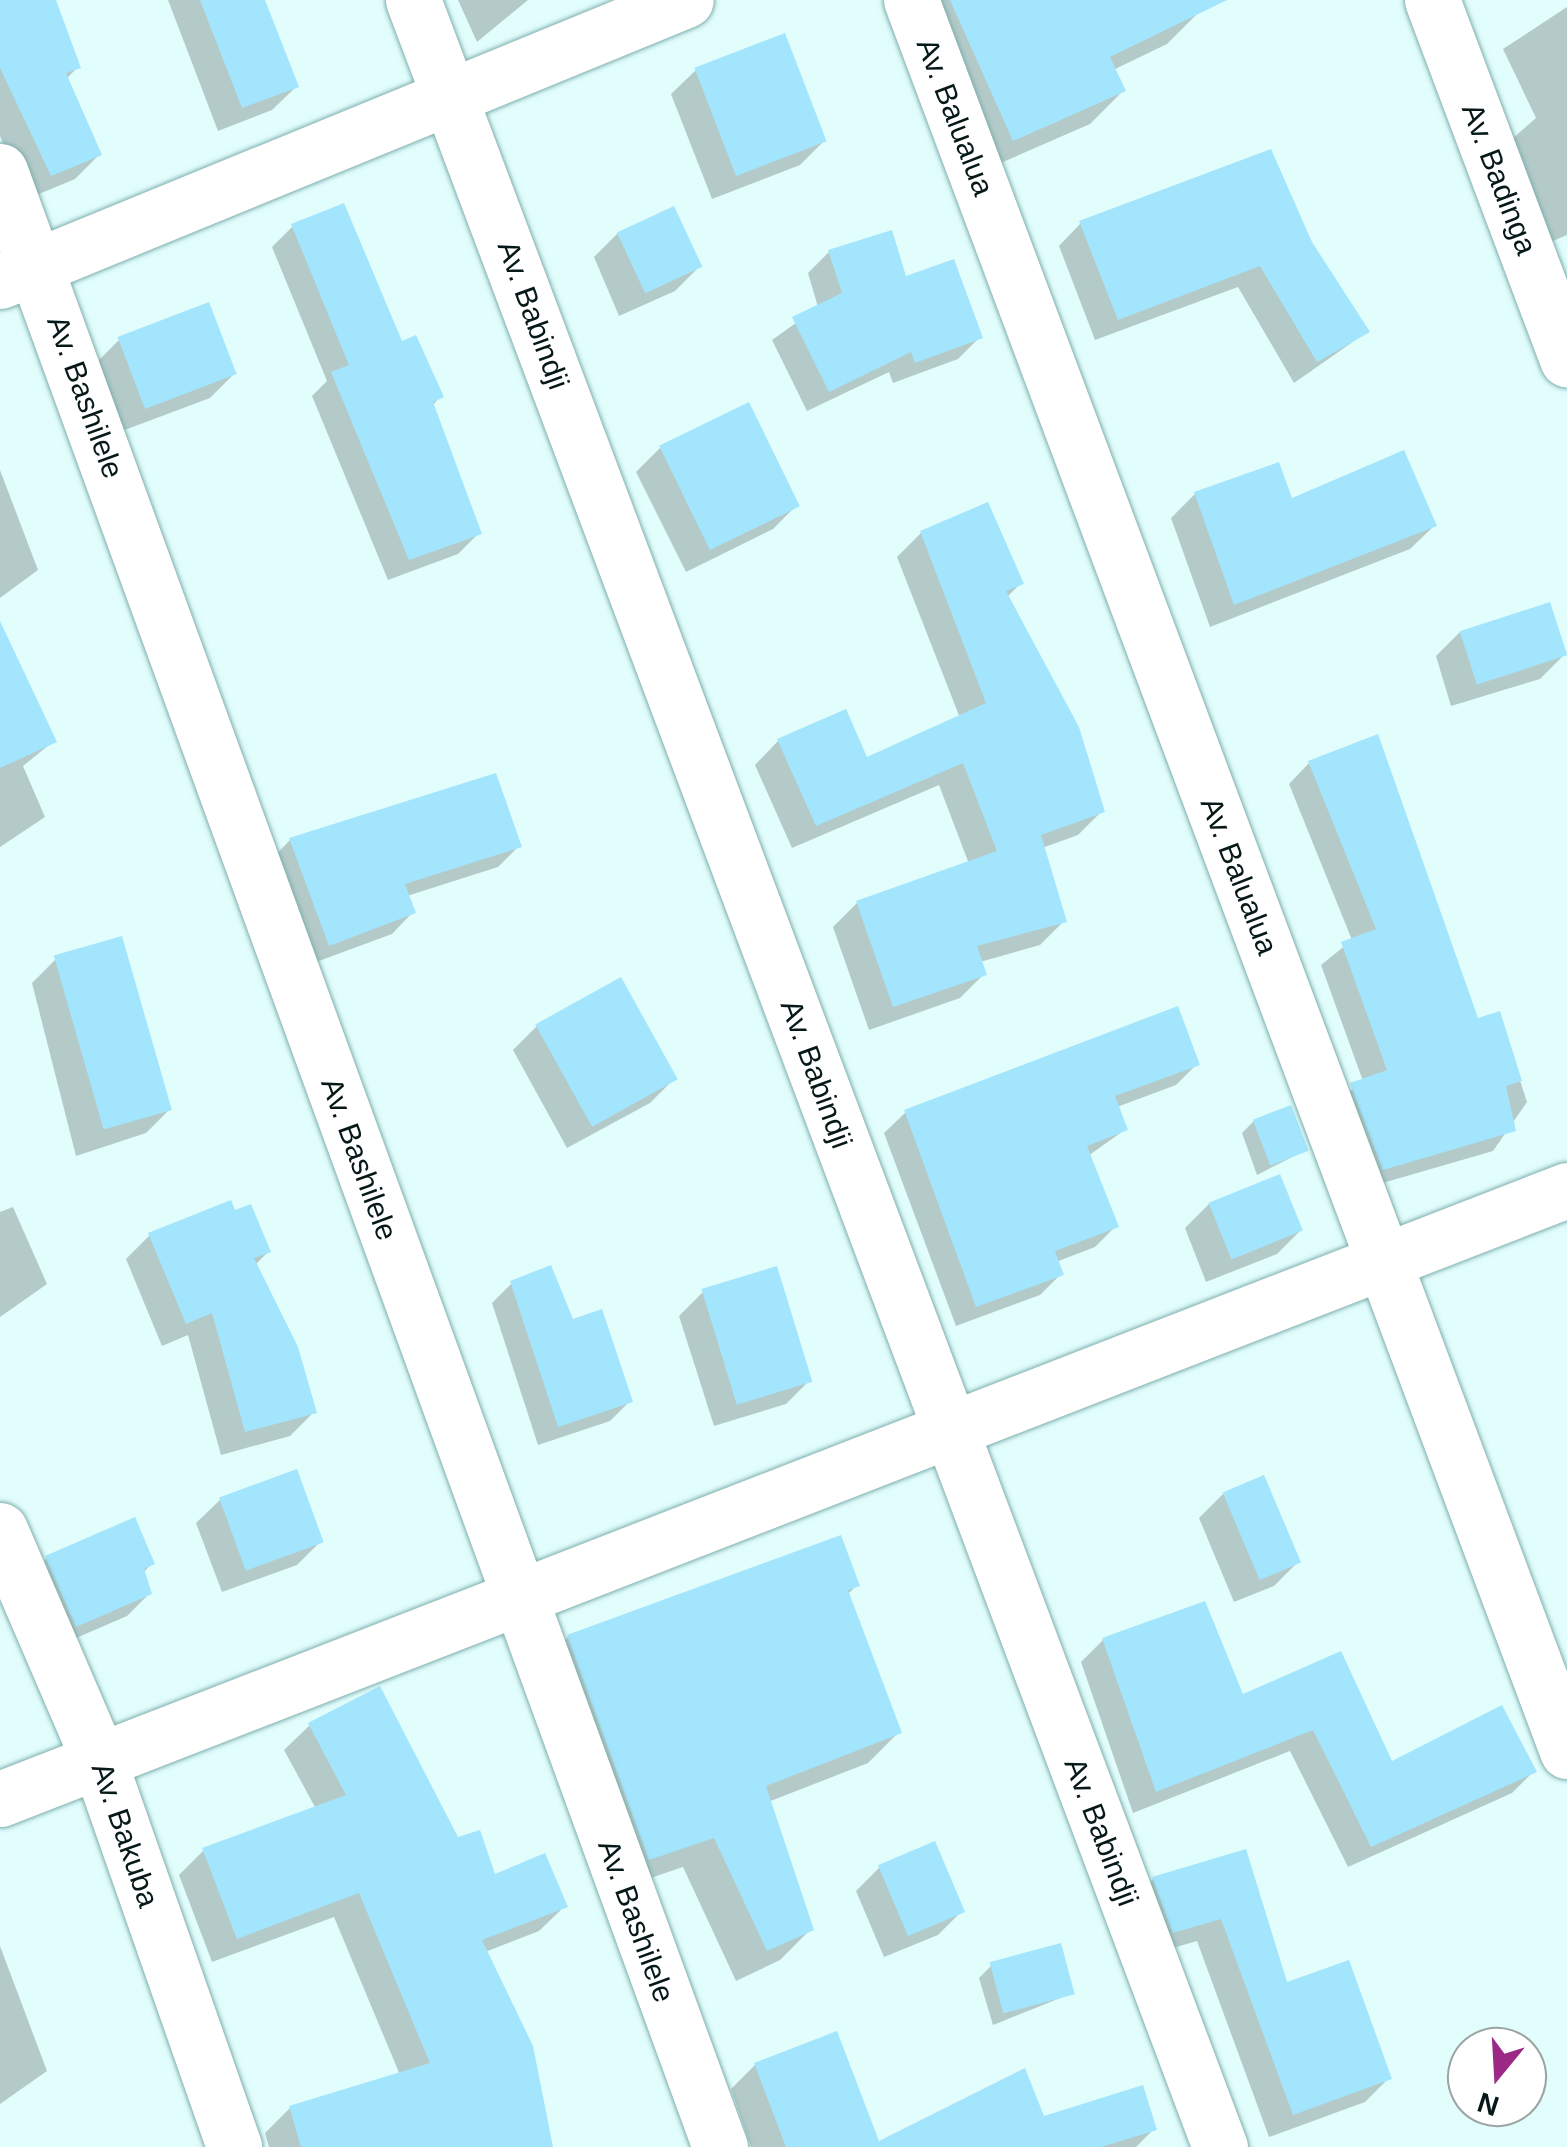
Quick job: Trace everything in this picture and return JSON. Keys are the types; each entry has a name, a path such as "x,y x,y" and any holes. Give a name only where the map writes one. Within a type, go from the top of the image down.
{"street":[{"name":"Av. Babindji","path":"413,0 1220,2147"},
{"path":"19,273 686,0"},
{"name":"Av. Balualua","path":"911,0 1567,1752"},
{"name":"Av. Badinga","path":"1432,0 1567,359"},
{"name":"Av. Bashilele","path":"0,171 19,273 720,2147"},
{"path":"0,1798 514,1594 1386,1266 1567,1190"},
{"name":"Av. Bakuba","path":"0,1530 98,1758 234,2147"}],"building":[{"path":"0,0 56,0 81,68 66,73 102,155 51,176 0,68"},
{"path":"200,0 265,0 299,87 242,108"},
{"path":"950,0 1227,0 1110,57 1126,91 1013,141"},
{"path":"785,33 827,141 736,176 694,68"},
{"path":"1271,149 1312,242 1370,332 1317,362 1260,266 1118,320 1079,221"},
{"path":"344,203 402,341 416,335 444,397 433,402 482,534 409,560 331,372 349,365 291,224"},
{"path":"674,206 702,267 645,293 617,233"},
{"path":"892,230 906,276 954,259 983,338 915,363 911,352 829,392 792,317 842,293 828,250"},
{"path":"209,302 237,374 145,409 118,337"},
{"path":"749,402 800,506 710,550 659,446"},
{"path":"1404,450 1437,526 1234,605 1194,492 1279,462 1292,498"},
{"path":"988,502 1024,584 1006,591 1079,727 1105,812 1041,835 1067,922 977,946 987,975 893,1007 856,901 997,851 963,763 816,826 777,739 846,709 867,757 986,703 920,531"},
{"path":"1550,602 1567,655 1477,685 1460,631"},
{"path":"0,621 57,742 0,768"},
{"path":"1378,734 1478,1018 1500,1011 1522,1081 1506,1086 1516,1131 1383,1170 1350,1083 1387,1070 1341,942 1376,929 1308,761"},
{"path":"496,773 522,847 405,884 416,913 329,946 289,838"},
{"path":"122,936 172,1110 104,1130 54,956"},
{"path":"621,977 678,1079 592,1127 535,1025"},
{"path":"1178,1006 1200,1065 1115,1096 1128,1130 1087,1146 1119,1227 1055,1251 1064,1275 976,1307 904,1110"},
{"path":"1291,1105 1309,1151 1270,1165 1253,1120"},
{"path":"1280,1174 1303,1231 1231,1259 1209,1203"},
{"path":"231,1200 235,1210 251,1204 271,1252 254,1258 298,1347 317,1413 245,1432 212,1313 186,1324 148,1233"},
{"path":"551,1265 573,1319 602,1309 633,1402 558,1427 510,1281"},
{"path":"777,1266 812,1382 737,1405 701,1289"},
{"path":"297,1469 324,1542 246,1571 219,1497"},
{"path":"1264,1475 1301,1562 1260,1580 1223,1493"},
{"path":"135,1517 155,1564 144,1569 152,1594 76,1627 45,1556"},
{"path":"841,1535 860,1586 848,1590 902,1733 766,1786 814,1930 767,1951 714,1838 649,1860 567,1635"},
{"path":"1205,1601 1243,1694 1341,1651 1392,1761 1502,1705 1537,1772 1371,1847 1313,1730 1156,1792 1102,1638"},
{"path":"380,1686 458,1837 480,1830 495,1874 545,1853 568,1907 482,1940 533,2046 553,2147 301,2147 289,2106 430,2063 359,1893 237,1939 202,1848 346,1795 308,1723"},
{"path":"935,1841 965,1912 908,1936 878,1865"},
{"path":"1246,1849 1287,1982 1349,1960 1392,2079 1293,2115 1221,1919 1173,1933 1152,1877"},
{"path":"1061,1943 1075,1994 1003,2013 990,1962"},
{"path":"837,2031 879,2141 1025,2068 1044,2116 1143,2085 1157,2130 1101,2147 786,2147 754,2063"}]}
